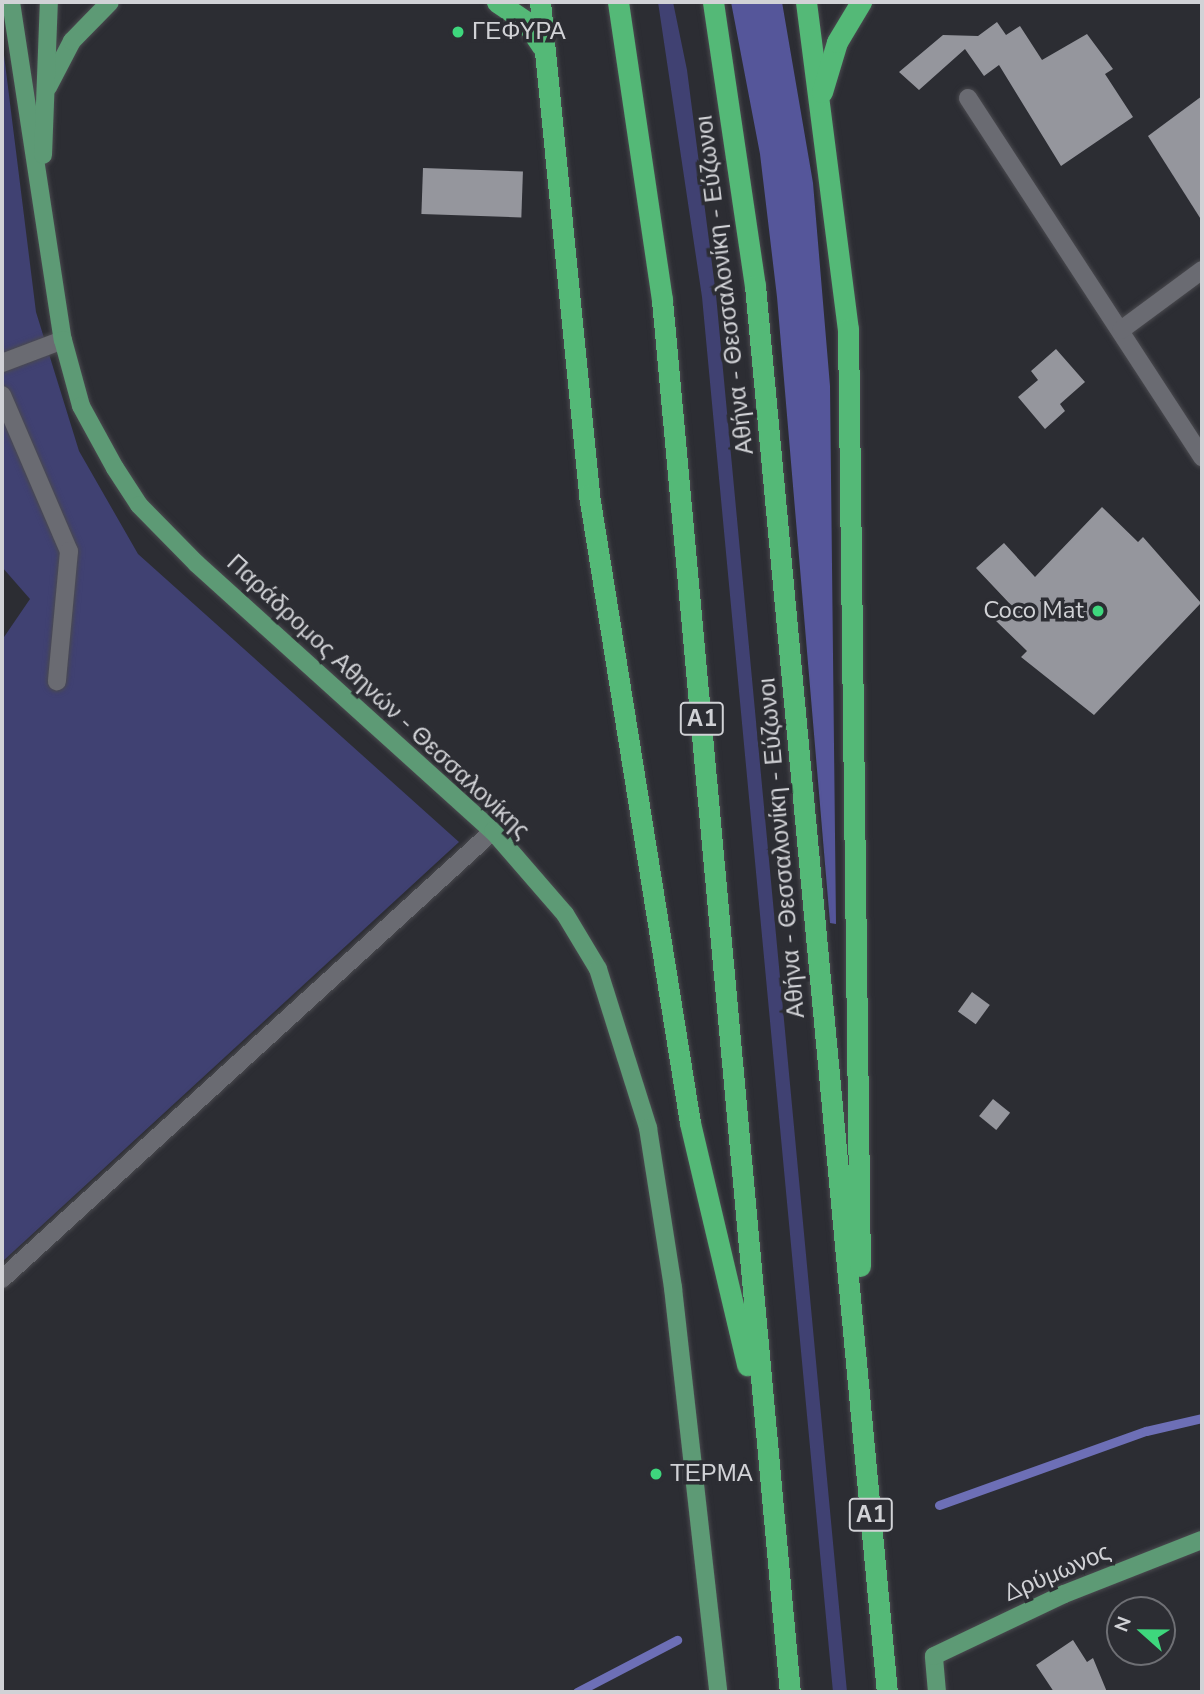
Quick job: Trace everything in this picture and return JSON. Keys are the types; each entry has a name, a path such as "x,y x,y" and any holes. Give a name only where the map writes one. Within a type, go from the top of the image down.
{"highway":[{"path":"497,2 525,21 544,52"},
{"path":"540,2 559,233 589,495 688,1110 764,1439"},
{"name":"Α1","path":"618,2 664,314 764,1439 790,1692"},
{"name":"Αθήνα - Θεσσαλονίκη - Εύζωνοι","path":"713,2 755,286 887,1692"},
{"path":"806,2 848,329 860,1274 854,1338"},
{"path":"820,101 837,42 861,2"}],"main road":[{"name":"Παράδρομος Αθηνών - Θεσσαλονίκης","path":"11,2 63,340 81,406 139,505 493,831 565,914 597,969 629,1055 648,1128 673,1288 718,1692"},
{"path":"42,190 49,2"},
{"path":"44,97 72,41 110,2"},
{"name":"Δρύμωνος","path":"937,1692 934,1656 1063,1594 1202,1541"}],"street":[{"path":"968,97 1202,457"},
{"path":"1121,330 1202,270"},
{"path":"2,363 63,340"},
{"path":"2,396 69,551 57,681"},
{"path":"2,1279 493,831"}],"shaded area":[{"path":"658,2 673,2 687,70 716,295 847,1692 833,1692 702,297"},
{"path":"731,2 782,2 813,183 830,386 836,924 830,923 777,297 760,154"},
{"path":"2,39 36,312 79,451 138,554 459,842 2,1262 2,640 30,599 2,567"}],"building":[{"path":"997,22 1006,35 1020,26 1042,60 1087,34 1113,69 1105,74 1133,117 1061,166 999,65 984,76 965,49 919,90 899,72 943,35 978,36"},
{"path":"1202,96 1202,221 1148,136"},
{"path":"423,168 523,171 521,217 421,214"},
{"path":"1056,349 1085,382 1060,404 1065,411 1045,429 1018,397 1038,380 1031,371"},
{"name":"Coco Mat","path":"1102,507 1138,542 1143,537 1201,603 1094,715 1021,657 1027,651 995,620 1010,604 976,568 1004,543 1035,577"},
{"path":"972,992 990,1005 976,1024 958,1011"},
{"path":"993,1099 1010,1113 996,1130 979,1116"},
{"path":"1073,1640 1087,1662 1093,1658 1107,1692 1054,1692 1036,1665"}],"waterway":[{"path":"939,1505 1146,1431 1202,1418"},
{"path":"577,1692 677,1640"}],"place":[{"name":"ΓΕΦΥΡΑ","path":"458,32"},
{"name":"Coco Mat","path":"1098,611"},
{"name":"ΤΕΡΜΑ","path":"656,1474"}]}
